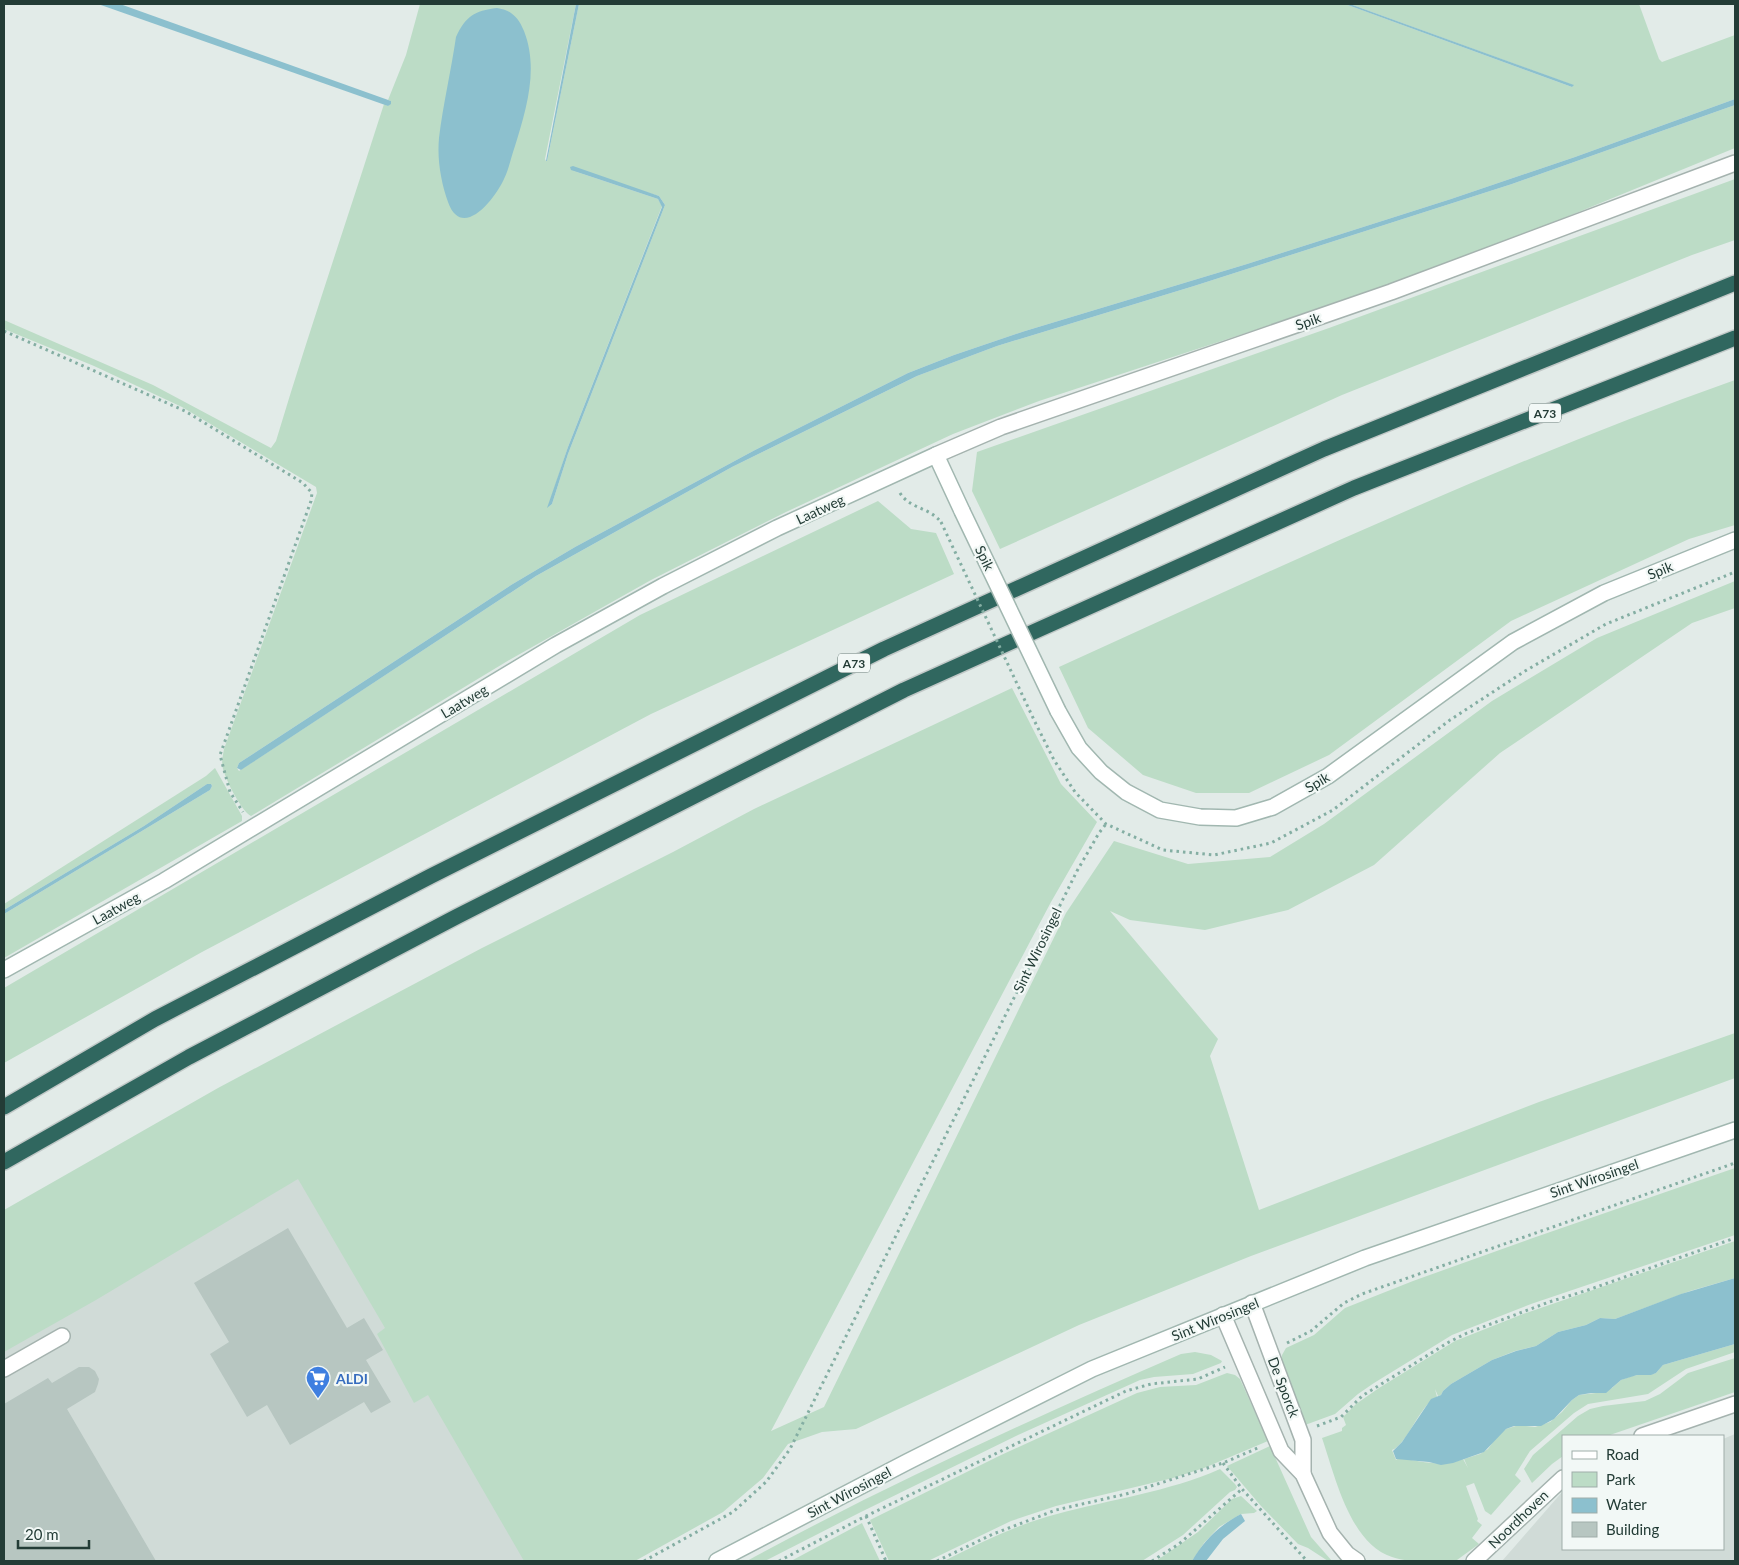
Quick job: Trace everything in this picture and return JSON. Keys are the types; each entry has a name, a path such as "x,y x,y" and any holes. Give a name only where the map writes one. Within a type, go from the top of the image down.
{"highway":[{"name":"A73","path":"4,1107 155,1020 431,876 884,649 1324,450 1735,283"},
{"name":"A73","path":"4,1162 189,1057 456,917 904,690 1354,488 1735,338"}],"street":[{"name":"Spik","path":"1735,163 1391,292 1001,427 936,455 1058,710 1079,748 1101,772 1126,792 1160,810 1200,817 1236,818 1273,807 1328,776 1513,642 1604,593 1735,540"},
{"name":"Laatweg","path":"4,970 164,881 556,645 663,586 777,528 936,455"},
{"name":"Sint Wirosingel","path":"717,1561 907,1462 1092,1369 1365,1258 1452,1226 1735,1130"},
{"name":"De Sporck","path":"1252,1303 1304,1440 1304,1474"},
{"name":"De Sporck","path":"1223,1315 1276,1440 1282,1451 1304,1474 1330,1533 1347,1554 1357,1561"},
{"path":"4,1369 62,1336"},
{"path":"1645,1435 1735,1404"},
{"name":"Noordhoven","path":"1474,1561 1562,1479"}],"path":[{"path":"4,331 185,411 303,483 312,493 311,501 220,755 230,792 253,827"},
{"name":"Sint Wirosingel","path":"644,1561 733,1512 766,1482 790,1449 1077,871 1106,824 1075,792 1054,760 941,522 936,516 905,502 890,476"},
{"path":"1300,1432 1341,1417 1362,1396 1449,1342 1467,1333 1549,1302 1735,1238"},
{"path":"937,1561 993,1534 1056,1510 1126,1494 1223,1463 1276,1440"},
{"path":"1223,1463 1242,1489 1307,1561"},
{"path":"1152,1561 1179,1544 1242,1489"},
{"path":"866,1516 886,1561"}],"shaded area":[{"path":"407,1112 531,1561 4,1561 4,1335"},
{"path":"1735,1434 1735,1561 1502,1561 1562,1492 1562,1550 1724,1550 1724,1439"}],"green space":[{"path":"420,4 576,4 546,161 579,4 1345,4 1572,87 1573,85 1350,4 1639,4 1659,59 1662,62 1735,35 1735,99 1575,157 1451,199 1247,264 1025,331 908,373 755,450 575,547 511,585 239,763 237,768 239,771 536,576 732,467 917,376 997,346 1194,286 1512,184 1735,105 1735,148 1559,220 1403,279 1039,401 953,434 786,512 651,580 511,659 251,816 243,808 231,787 223,769 222,759 317,493 316,487 182,407 94,366 4,329 4,320 153,385 271,448 276,441 384,104 388,106 391,101 388,100 406,55","holes":["571,170 659,196 665,205 568,454 552,504 548,507 568,447 662,206 658,199"]},
{"path":"1735,179 1735,240 1692,255 1342,395 1000,549 972,491 977,452 1329,328"},
{"path":"1735,380 1735,525 1689,539 1511,621 1329,755 1249,793 1196,793 1143,775 1088,728 1059,667 1310,553 1478,480 1563,445"},
{"path":"878,501 911,529 936,533 954,574 651,714 202,952 4,1063 4,988 640,615"},
{"path":"1735,581 1735,608 1692,623 1500,753 1374,865 1288,910 1205,930 1130,920 1110,911 1218,1039 1210,1056 1259,1210 1539,1102 1735,1033 1735,1078 1251,1256 1079,1325 856,1429 822,1432 788,1444 763,1478 723,1512 635,1561 524,1561 428,1395 414,1403 377,1334 385,1328 298,1179 96,1300 4,1352 4,1210 218,1088 482,948 754,809 1012,688 1061,784 1097,822 1051,902 771,1431 824,1407 1066,913 1114,841 1188,864 1270,857 1324,824 1492,701 1597,638"},
{"path":"215,768 242,816 242,821 4,958 4,914 210,790 211,784 207,784 144,826 4,910 4,904 206,776"},
{"path":"1735,1168 1735,1235 1531,1304 1452,1335 1374,1383 1335,1414 1305,1425 1282,1362 1282,1355 1286,1348 1314,1335 1345,1308 1413,1281 1530,1239"},
{"path":"1735,1241 1735,1278 1690,1291 1615,1319 1600,1318 1586,1325 1558,1332 1536,1346 1515,1351 1492,1360 1451,1384 1441,1395 1438,1396 1435,1389 1437,1397 1425,1408 1398,1447 1392,1450 1396,1460 1399,1458 1447,1463 1463,1459 1468,1468 1464,1459 1480,1454 1488,1449 1498,1435 1506,1429 1519,1425 1535,1427 1550,1422 1579,1395 1596,1393 1612,1388 1621,1380 1632,1376 1656,1373 1663,1365 1735,1344 1735,1352 1686,1369 1648,1394 1588,1404 1574,1413 1530,1451 1515,1475 1521,1481 1491,1515 1485,1511 1474,1483 1466,1486 1478,1519 1477,1521 1482,1525 1472,1538 1479,1544 1457,1560 1407,1561 1377,1550 1365,1538 1346,1507 1322,1438 1342,1431 1342,1428 1346,1425 1343,1417 1356,1404 1455,1341 1523,1314"},
{"path":"1195,1352 1211,1355 1222,1361 1193,1374 1140,1380 1018,1435 765,1561 747,1561 854,1505 962,1453 1181,1354"},
{"path":"1735,1358 1735,1392 1610,1435 1562,1435 1562,1457 1532,1483 1524,1469 1533,1455 1578,1416 1590,1409 1603,1406 1645,1401 1660,1394 1688,1373"},
{"path":"1227,1373 1235,1375 1240,1379 1268,1441 1204,1468 1173,1478 1056,1506 1011,1521 928,1561 889,1561 870,1520 999,1456 1137,1393 1160,1387 1196,1385"},
{"path":"1270,1446 1311,1537 1332,1561 1328,1561 1298,1544 1261,1506 1227,1466"},
{"path":"1220,1469 1235,1484 1237,1487 1235,1490 1230,1492 1183,1535 1142,1561 944,1561 971,1547 1042,1518 1180,1484"},
{"path":"1241,1496 1257,1511 1241,1514 1219,1527 1204,1543 1192,1561 1156,1561 1198,1532 1232,1499"},
{"path":"862,1523 880,1561 791,1561"}],"water":[{"path":"98,4 120,4 391,101 391,104 388,106"},
{"path":"576,4 579,4 546,161"},
{"path":"1345,4 1350,4 1574,85 1572,87"},
{"path":"497,8 506,10 513,15 519,21 524,31 528,45 531,75 527,104 509,167 500,187 478,213 461,218 454,213 448,202 439,163 439,138 456,37 467,19 482,11"},
{"path":"1735,99 1735,105 1512,184 1194,286 997,346 917,376 732,467 536,576 241,770 237,768 239,763 511,585 575,547 755,450 908,373 1025,331 1247,264 1451,199 1575,157"},
{"path":"573,166 659,196 665,205 568,454 552,504 547,508 568,447 662,207 658,199 571,170 570,167"},
{"path":"207,784 212,786 210,790 4,914 4,910 144,826"},
{"path":"1735,1278 1735,1344 1663,1365 1656,1373 1651,1375 1637,1375 1621,1380 1606,1393 1579,1395 1554,1419 1541,1426 1514,1426 1506,1429 1484,1452 1453,1463 1441,1465 1396,1459 1393,1451 1402,1442 1431,1399 1441,1395 1451,1384 1492,1360 1536,1346 1558,1332 1586,1325 1600,1318 1615,1319 1681,1294"},
{"path":"1241,1514 1245,1521 1223,1539 1206,1561 1192,1561 1213,1534"}],"building":[{"path":"288,1228 347,1328 364,1318 383,1350 366,1360 391,1402 371,1413 364,1402 290,1445 267,1405 247,1417 210,1354 229,1342 194,1283"},
{"path":"79,1367 89,1367 95,1371 99,1379 98,1384 95,1392 67,1409 156,1561 4,1561 4,1404 48,1378 52,1383"}],"place":[{"name":"ALDI","path":"318,1399"}]}
